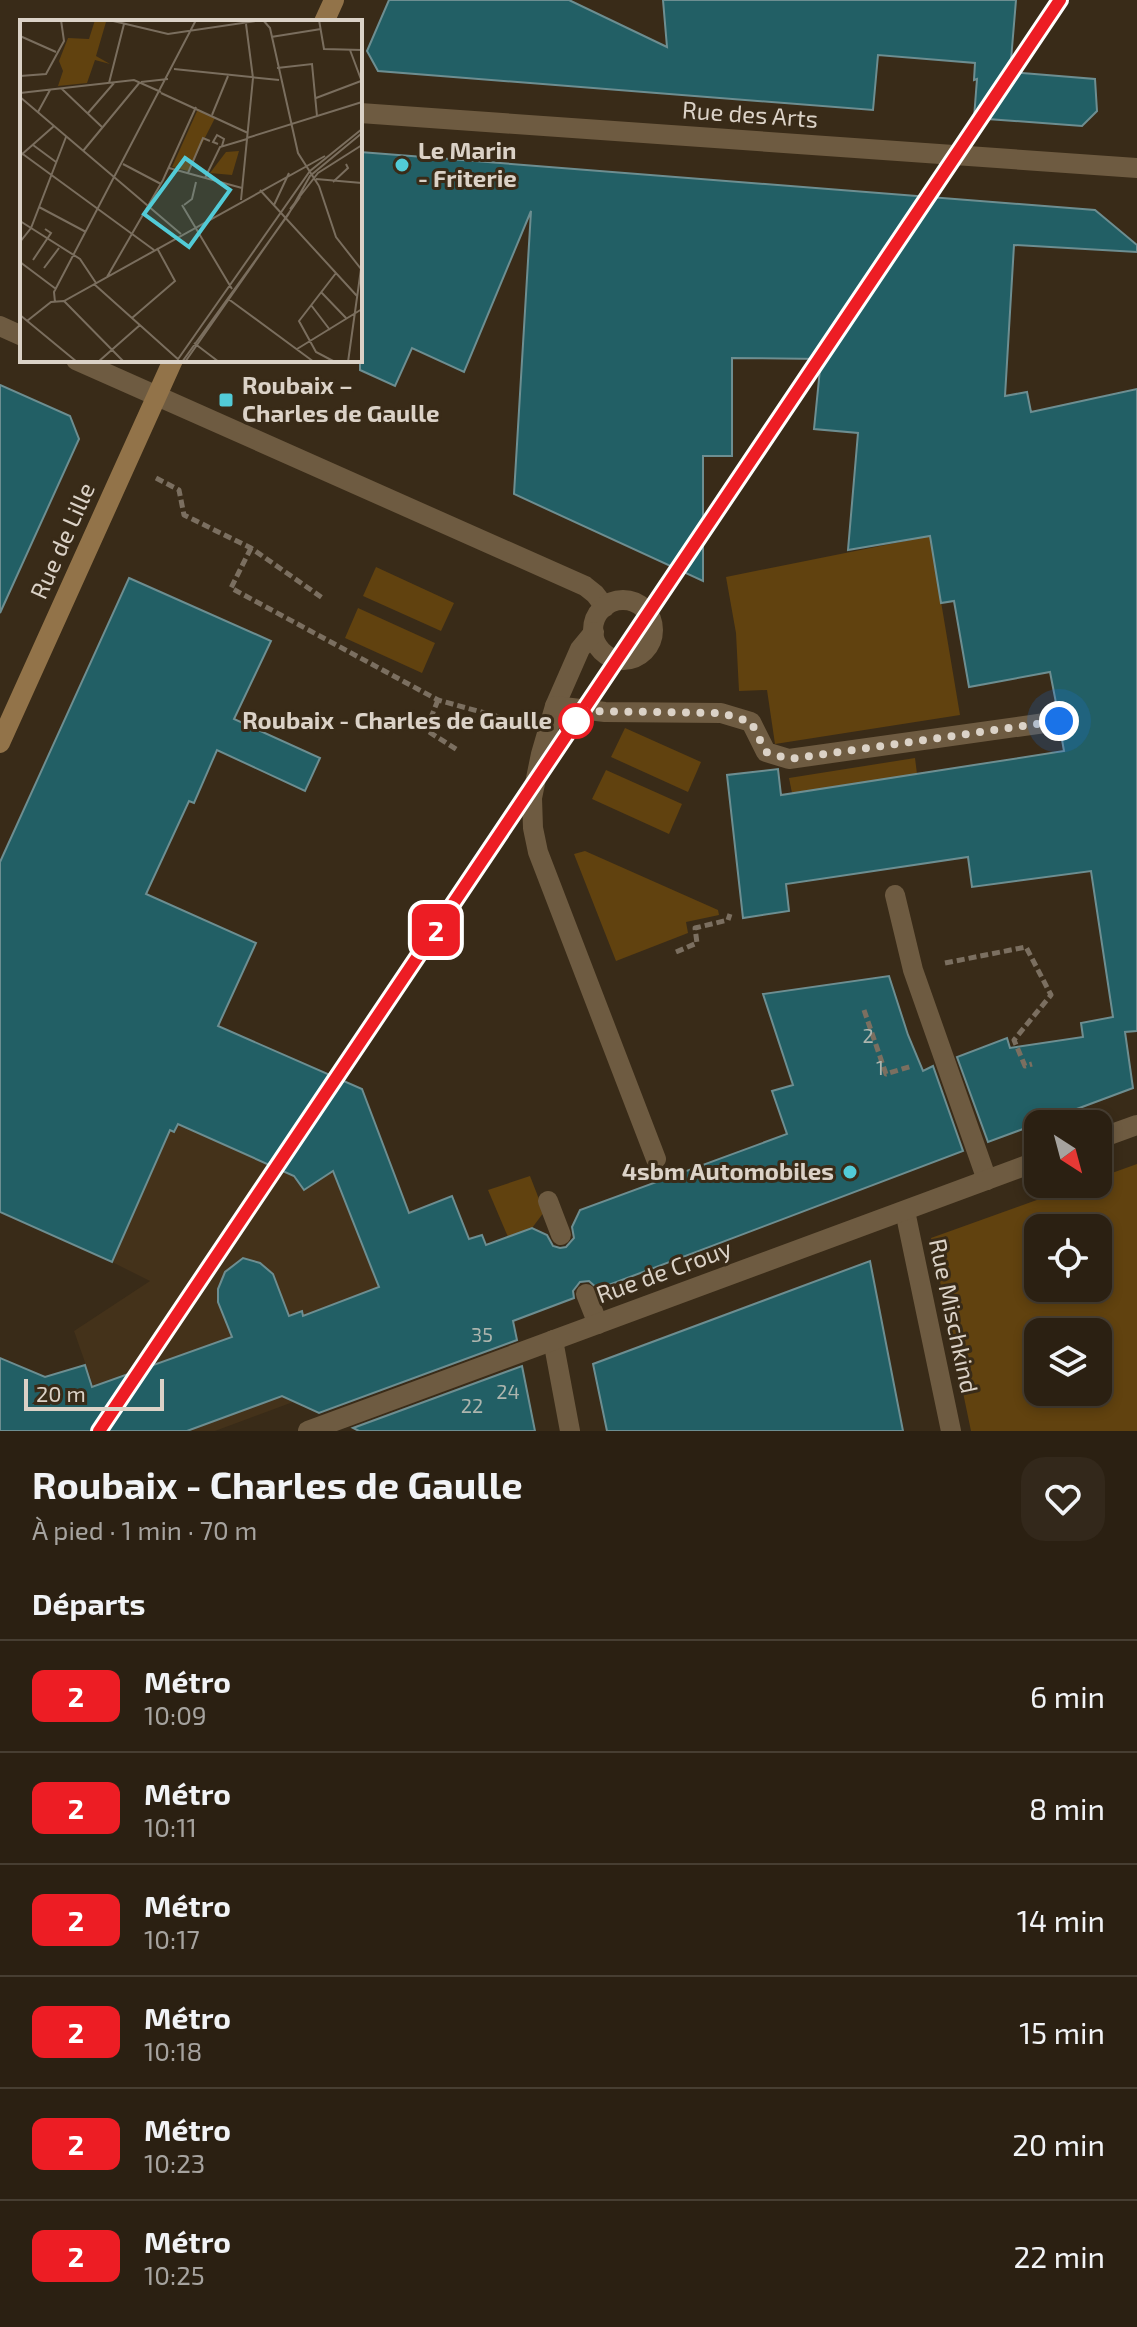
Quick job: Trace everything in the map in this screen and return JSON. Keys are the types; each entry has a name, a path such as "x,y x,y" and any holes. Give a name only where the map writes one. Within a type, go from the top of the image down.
{"street":[{"path":"325,20 334,0"},
{"name":"Rue des Arts","path":"362,113 1137,168"},
{"path":"0,326 20,335"},
{"path":"80,362 585,586 605,607"},
{"name":"Rue de Lille","path":"0,743 172,362"},
{"path":"626,601 640,606 646,610 652,624 652,638 644,651 625,660 610,657 604,652 595,640 594,632 596,618 611,603 626,601"},
{"path":"594,632 580,649 555,706 532,798 533,828 538,852 656,1159"},
{"path":"555,706 605,712 721,713 751,722 766,752 789,759 1059,721"},
{"path":"895,895 913,970 987,1180"},
{"path":"1112,1134 1137,1125"},
{"name":"Rue de Crouy","path":"308,1431 1024,1166"},
{"path":"548,1201 561,1235"},
{"name":"Rue Mischkind","path":"905,1211 951,1431"},
{"path":"586,1294 598,1324"},
{"path":"553,1340 570,1431"}],"path":[{"path":"126,464 179,490 184,515 251,548 324,599"},
{"path":"251,548 231,588 438,700 548,731"},
{"path":"438,700 426,730 459,751"},
{"path":"676,952 697,943 695,928 728,920 730,914"},
{"path":"913,970 1026,947 1051,995 1014,1040 1025,1066 1032,1064"},
{"path":"864,1010 886,1074 913,1065 917,1077"}],"shaded area":[{"path":"930,536 960,715 775,744 767,690 739,691 736,633 726,577"},
{"path":"376,567 454,603 441,631 363,596"},
{"path":"358,608 435,643 422,673 345,638"},
{"path":"625,728 701,762 688,792 611,757"},
{"path":"915,758 917,774 792,793 789,778"},
{"path":"606,770 682,804 669,834 592,799"},
{"path":"585,851 718,910 719,915 686,922 688,933 616,961 574,854"},
{"path":"0,929 362,1089 460,1340 215,1431 109,1431 74,1331 150,1281 112,1262"},
{"path":"1137,1164 1137,1431 971,1431 931,1238 1042,1198 1112,1198 1112,1173"},
{"path":"530,1176 544,1212 532,1228 508,1237 488,1190"}],"building":[{"path":"389,0 569,0 667,47 663,0 1016,0 1010,72 1095,79 1097,111 1082,126 974,118 975,63 878,55 873,110 378,71 367,51"},
{"path":"362,152 1095,210 1137,245 1137,252 1014,245 1005,396 1027,392 1031,412 1137,389 1137,1031 1125,1032 1133,1088 1074,1110 1024,1110 1024,1129 988,1142 957,1057 1007,1038 1010,1048 1083,1037 1081,1023 1113,1017 1091,871 972,887 968,857 786,884 789,911 743,918 727,775 778,769 781,795 1064,751 1061,734 1068,731 1072,718 1069,712 1057,708 1050,672 969,687 954,601 941,603 930,536 848,550 858,433 814,429 821,359 732,358 732,456 703,456 703,581 514,494 531,211 464,372 412,348 395,386 360,370"},
{"path":"0,385 70,416 79,439 0,613"},
{"path":"129,578 271,641 234,719 320,758 305,791 217,750 194,803 189,801 146,894 256,943 218,1026 362,1089 409,1213 452,1196 469,1239 482,1235 486,1245 532,1228 547,1235 553,1246 566,1247 574,1238 572,1227 580,1210 787,1134 772,1091 793,1085 763,994 889,976 923,1071 933,1066 963,1151 598,1289 589,1281 580,1282 573,1291 574,1298 513,1321 517,1340 319,1413 282,1396 187,1431 0,1431 0,1358 45,1377 85,1365 92,1387 232,1337 218,1302 218,1289 225,1272 243,1258 260,1263 273,1274 289,1316 302,1311 303,1316 379,1287 333,1171 304,1190 294,1176 178,1124 174,1132 170,1130 112,1262 0,1212 0,862"},
{"path":"870,1261 903,1431 607,1431 593,1364"},
{"path":"522,1366 535,1431 359,1431 353,1428"}],"metro line":[{"name":"2","path":"99,1431 1060,0"}],"place":[{"name":"Le Marin - Friterie","path":"402,165"},
{"name":"Roubaix – Charles de Gaulle","path":"226,400"},
{"name":"Roubaix - Charles de Gaulle","path":"576,721"},
{"name":"4sbm Automobiles","path":"850,1172"}],"route":[{"path":"576,721 583,711 721,713 751,722 766,752 789,759 1059,721"}]}
